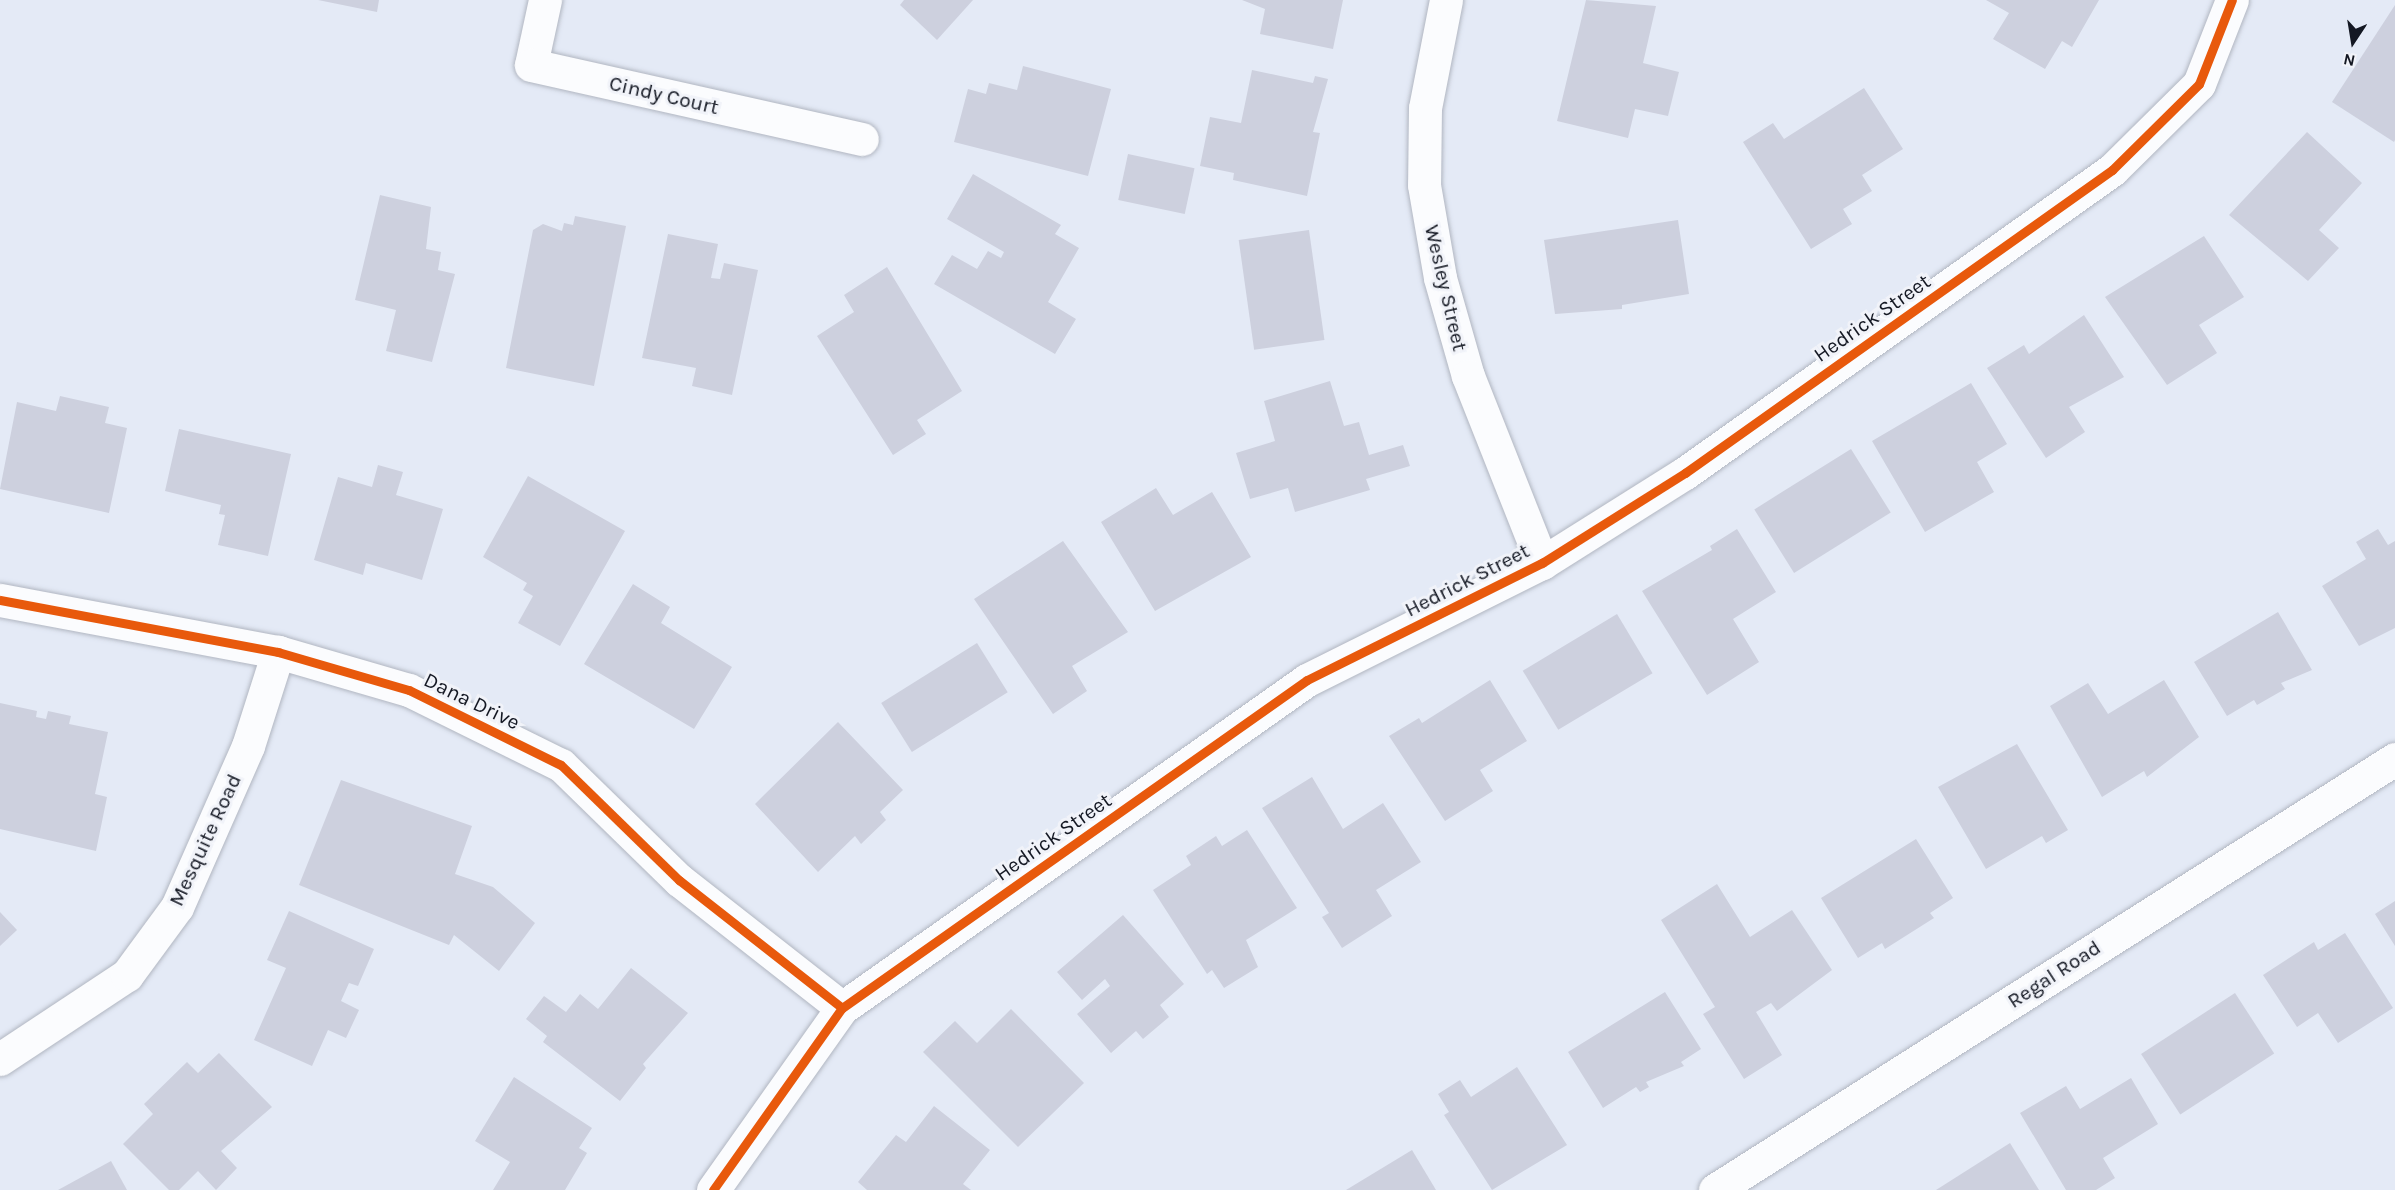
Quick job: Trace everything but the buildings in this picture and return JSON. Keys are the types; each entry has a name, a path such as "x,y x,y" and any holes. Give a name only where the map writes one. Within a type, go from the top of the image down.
{"street":[{"name":"Cindy Court","path":"545,0 531,66 862,139"},
{"name":"Wesley Street","path":"1446,0 1425,108 1424,185 1440,278 1468,376 1542,563"},
{"name":"Hedrick Street","path":"713,1190 842,1008 1307,680 1542,563 1685,473 2112,170 2199,84 2232,0"},
{"name":"Dana Drive","path":"0,600 278,652 409,690 561,765 679,880 842,1008"},
{"name":"Mesquite Road","path":"0,1059 127,975 177,906 248,746 278,652"},
{"name":"Regal Road","path":"1715,1190 2395,759"}],"cycle path":[{"path":"713,1190 842,1008 1307,680 1542,563 1685,473 2112,170 2199,84 2232,0"},
{"path":"0,600 278,652 409,690 561,765 679,880 842,1008"}]}
